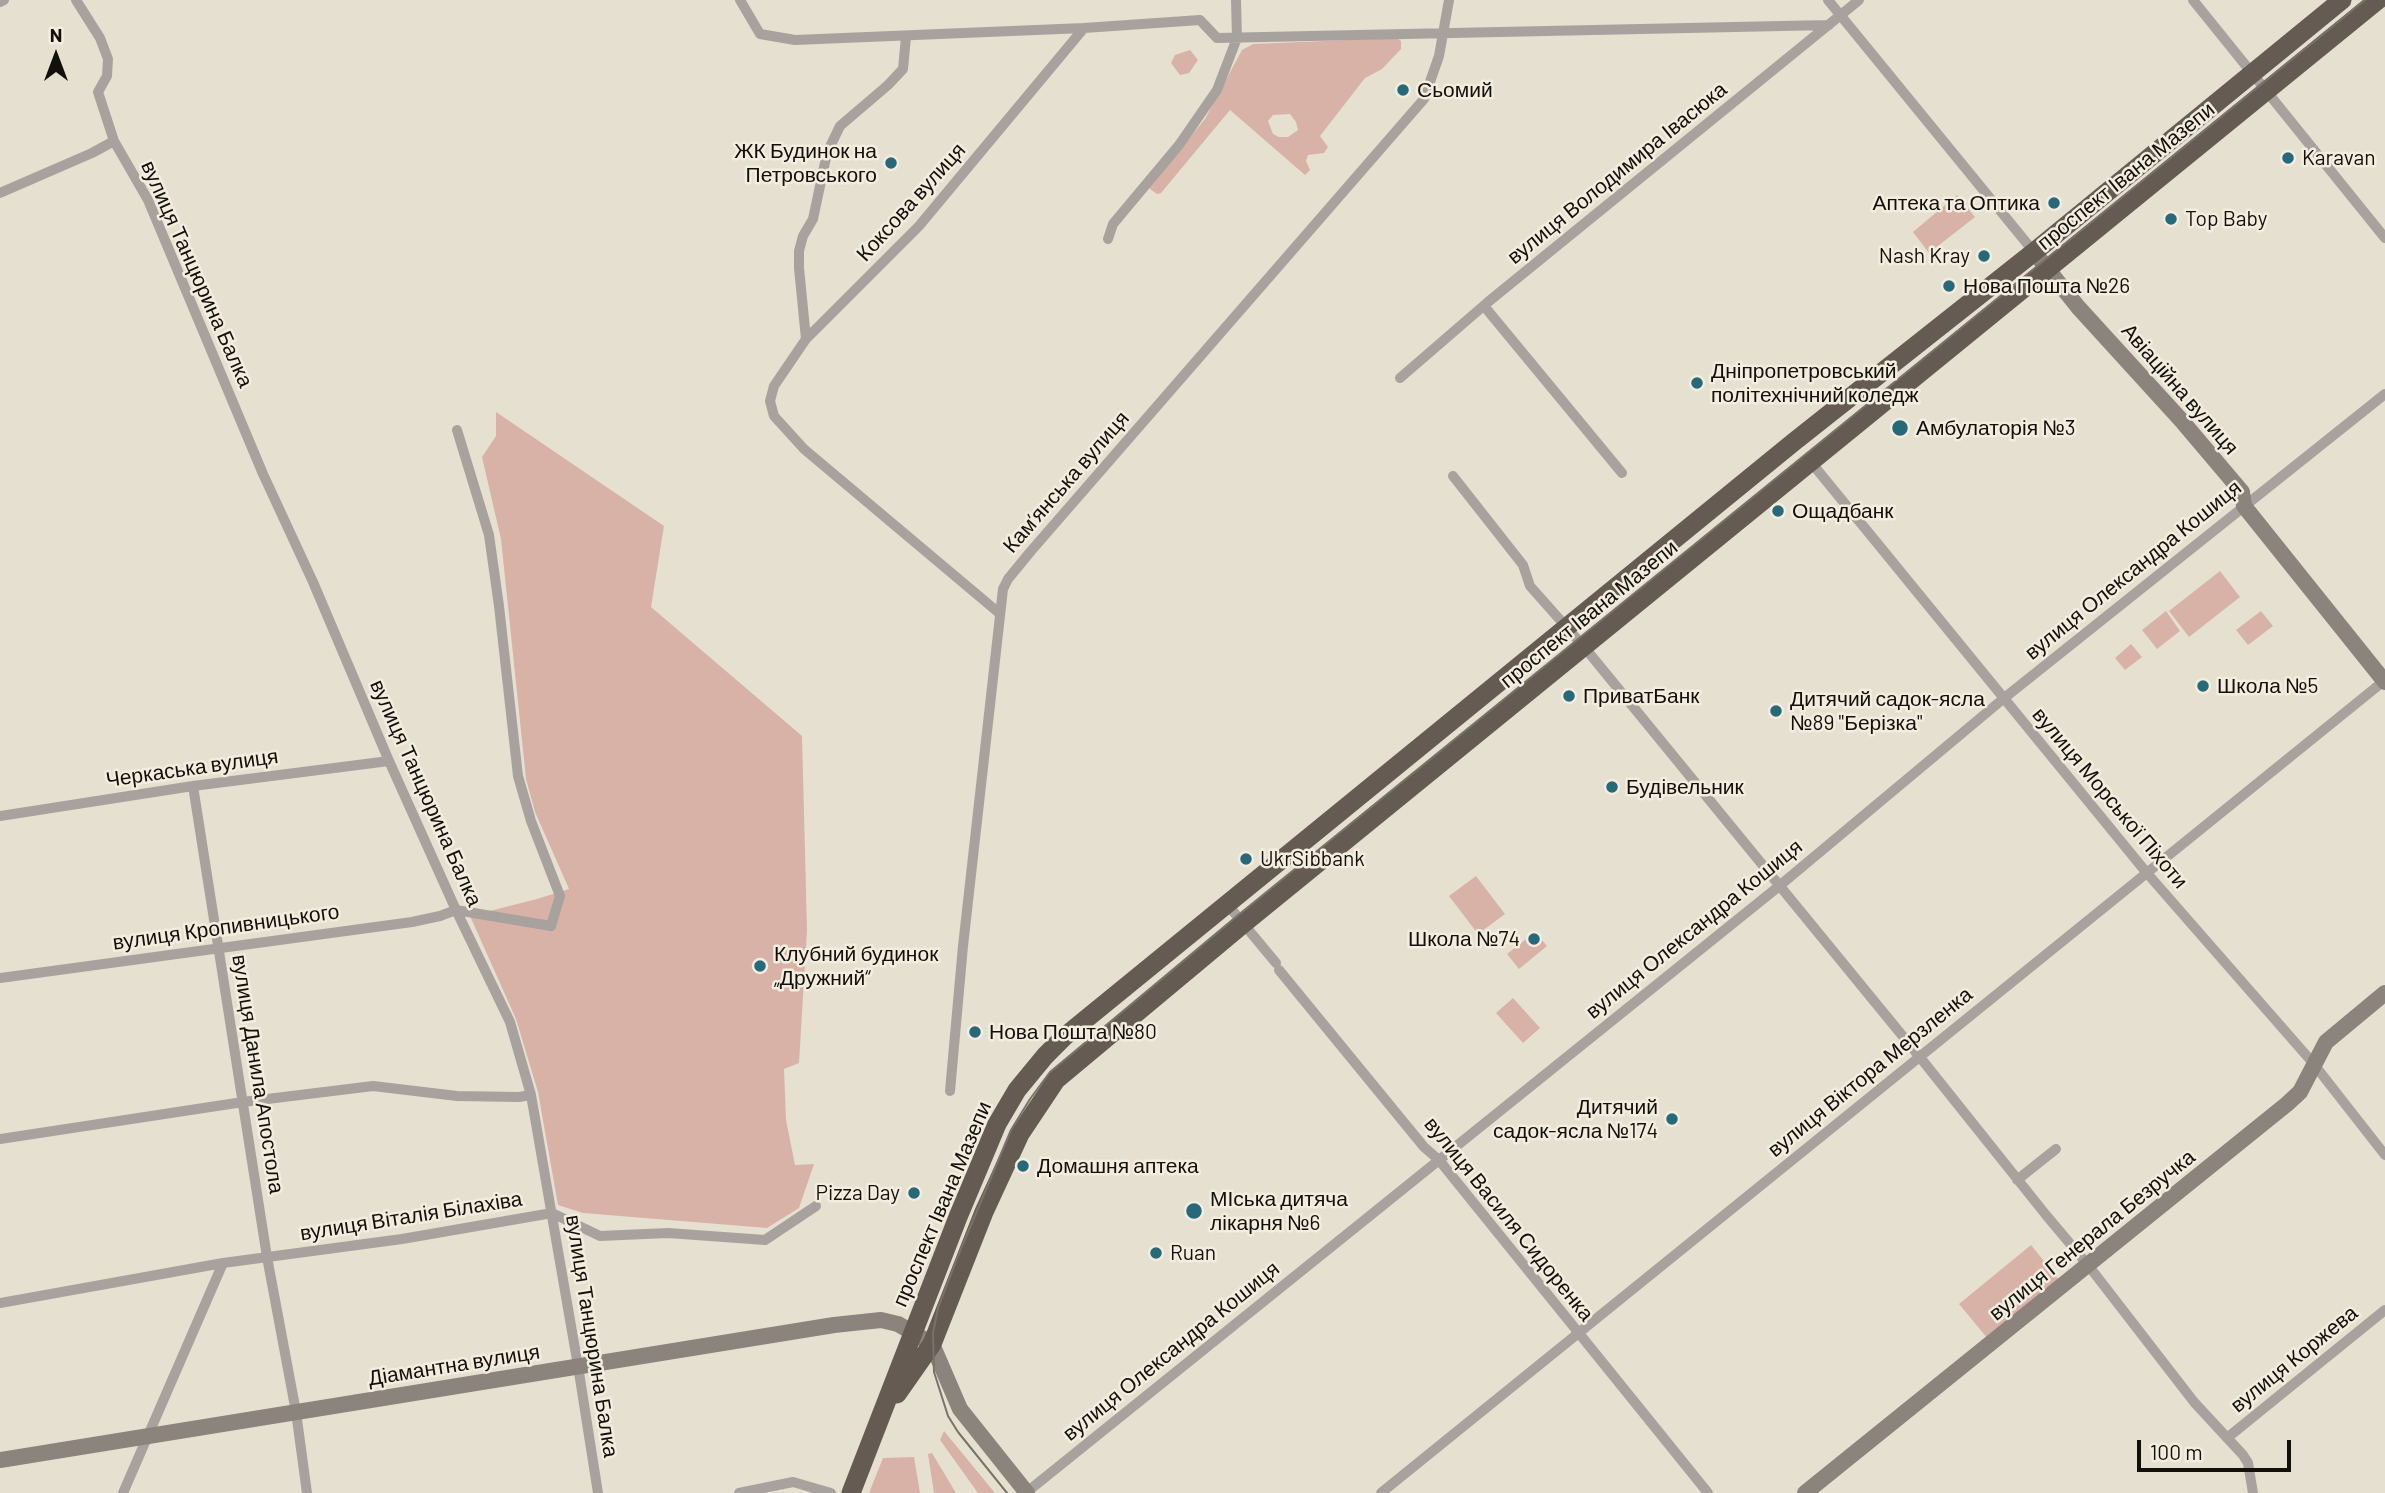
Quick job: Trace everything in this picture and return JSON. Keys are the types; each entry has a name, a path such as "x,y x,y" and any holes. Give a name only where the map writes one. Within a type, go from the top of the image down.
{"highway":[{"name":"проспект Івана Мазепи","path":"882,1414 997,1124 1017,1090 1064,1037 1795,441 2034,252 2342,0"},
{"name":"проспект Івана Мазепи","path":"882,1414 932,1344 984,1212 1020,1134 1056,1080 1243,923 2378,0"},
{"path":"851,1493 882,1414"}],"street":[{"name":"вулиця Танцюрина Балка","path":"76,0 100,38 108,59 107,76 98,92 114,141 148,200 263,474 313,582 389,761 510,1022 531,1094 597,1493"},
{"path":"740,0 760,34 795,40 906,37 1200,20 1217,38 1829,25"},
{"path":"1108,239 1113,224 1179,145 1217,90 1237,38 1236,0"},
{"name":"Камʼянська вулиця","path":"950,1091 964,932 1003,589 1031,551 1424,99 1444,33 1449,0"},
{"name":"Авіаційна вулиця","path":"1828,0 2078,307 2181,420 2242,492 2244,506 2385,681"},
{"name":"вулиця Володимира Івасюка","path":"1400,378 1484,306 1859,0"},
{"path":"2193,0 2385,238"},
{"name":"Коксова вулиця","path":"999,613 804,449 774,416 770,401 774,386 806,340 919,226 1084,28"},
{"path":"806,340 799,251 803,236 813,219 827,153 839,126 888,85 902,69 906,37"},
{"path":"0,193 114,141"},
{"path":"1484,306 1622,473"},
{"name":"вулиця Олександра Кошиця","path":"1027,1493 1778,887 2003,699 2385,394"},
{"path":"456,910 551,926 560,896 517,776 489,535 457,430"},
{"name":"вулиця Морської Піхоти","path":"1810,461 2146,872 2313,1063 2385,1155"},
{"path":"1453,475 1522,565 1530,586 1919,1056 2178,1381 2248,1463 2253,1493"},
{"name":"вулиця Віктора Мерзленка","path":"1381,1493 2385,681"},
{"name":"Черкаська вулиця","path":"0,816 192,786 389,761"},
{"name":"вулиця Данила Апостола","path":"192,786 267,1257 296,1412 307,1493"},
{"name":"вулиця Василя Сидоренка","path":"1227,904 1424,1147 1439,1160 1708,1493"},
{"name":"вулиця Кропивницького","path":"0,978 412,922 456,910"},
{"name":"вулиця Генерала Безручка","path":"1805,1493 2287,1104 2300,1092 2326,1042 2385,993"},
{"path":"0,1139 243,1102 373,1086 457,1096 519,1097 531,1094"},
{"path":"2017,1180 2056,1149"},
{"name":"вулиця Віталія Білахіва","path":"0,1303 223,1263 402,1239 552,1213 600,1236 668,1233 765,1240 816,1206"},
{"path":"123,1493 223,1263"},
{"name":"вулиця Коржева","path":"2227,1438 2385,1310"},
{"name":"Діамантна вулиця","path":"0,1460 869,1321 881,1320 898,1324 932,1344"},
{"path":"932,1344 961,1409 1027,1493"},
{"path":"739,1493 793,1482 831,1493"}],"shaded area":[{"path":"1397,38 1401,41 1401,49 1382,69 1365,78 1320,136 1328,147 1324,153 1308,155 1306,161 1310,170 1305,175 1230,110 1161,193 1157,194 1150,186 1205,119 1242,50 1253,44","holes":["1290,114 1298,130 1288,137 1279,137 1273,134 1268,121 1273,115"]},
{"path":"1190,50 1198,60 1189,73 1180,75 1171,63 1175,55"},
{"path":"1957,195 1975,217 1929,253 1913,232"},
{"path":"496,412 664,526 651,607 802,736 807,930 799,1063 784,1069 786,1120 795,1165 814,1164 799,1208 767,1228 583,1213 558,1205 538,1092 516,1019 470,916 569,889 535,812 526,779 501,539 482,457 496,436"},
{"path":"2220,571 2240,597 2189,637 2169,611"},
{"path":"2166,611 2180,631 2157,649 2142,630"},
{"path":"2261,611 2273,626 2248,645 2236,630"},
{"path":"2131,644 2142,657 2125,670 2115,658"},
{"path":"1476,876 1505,914 1478,934 1449,896"},
{"path":"1535,932 1547,946 1519,969 1507,954"},
{"path":"1513,998 1540,1028 1523,1043 1496,1013"},
{"path":"2031,1245 2060,1281 1988,1339 1959,1304"},
{"path":"944,1431 995,1493 978,1493 940,1440"},
{"path":"932,1453 956,1493 934,1493 928,1454"},
{"path":"914,1457 920,1493 869,1493 883,1458"}],"tram line":[{"path":"1007,1493 948,1416 934,1372 933,1333 938,1308 1011,1130 1050,1072 1237,916 2365,0"}],"place":[{"name":"Сьомий","path":"1403,90"},
{"name":"Karavan","path":"2288,158"},
{"name":"ЖК Будинок на Петровського","path":"891,163"},
{"name":"Аптека та Оптика","path":"2054,203"},
{"name":"Top Baby","path":"2171,219"},
{"name":"Nash Kray","path":"1984,256"},
{"name":"Нова Пошта №26","path":"1949,286"},
{"name":"Дніпропетровський політехнічний коледж","path":"1697,383"},
{"name":"Амбулаторія №3","path":"1900,428"},
{"name":"Ощадбанк","path":"1778,511"},
{"name":"Школа №5","path":"2203,686"},
{"name":"ПриватБанк","path":"1569,696"},
{"name":"Дитячий садок-ясла №89 \"Берізка\"","path":"1776,711"},
{"name":"Будівельник","path":"1612,787"},
{"name":"UkrSibbank","path":"1246,859"},
{"name":"Школа №74","path":"1534,939"},
{"name":"Клубний будинок „Дружний“","path":"760,966"},
{"name":"Нова Пошта №80","path":"975,1032"},
{"name":"Дитячий садок-ясла №174","path":"1672,1119"},
{"name":"Домашня аптека","path":"1023,1166"},
{"name":"Pizza Day","path":"914,1193"},
{"name":"МІська дитяча лікарня №6","path":"1194,1211"},
{"name":"Ruan","path":"1156,1253"}]}
